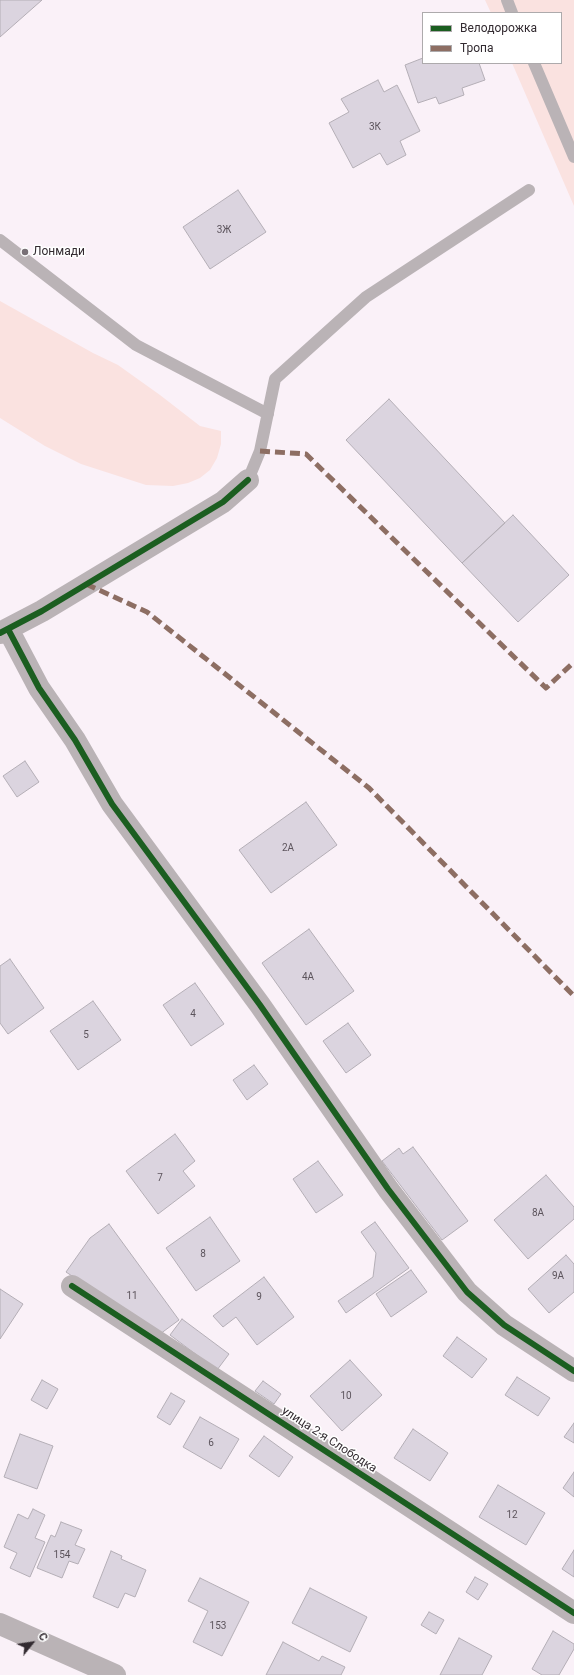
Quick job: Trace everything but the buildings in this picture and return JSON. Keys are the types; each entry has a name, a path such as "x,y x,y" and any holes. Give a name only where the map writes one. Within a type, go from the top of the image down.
{"street":[{"path":"248,480 223,502 4,631 39,688 75,740 112,804 260,1005 388,1189 467,1292 504,1325 574,1371"},
{"name":"улица 2-я Слободка","path":"72,1286 574,1613"},
{"path":"0,1624 110,1674"}],"lane":[{"path":"507,0 512,12"},
{"path":"534,64 574,157"},
{"path":"248,480 260,451 275,379 366,297 529,190"},
{"path":"0,240 136,345 268,414"}],"shaded area":[{"path":"485,0 574,0 574,206 512,64 562,64 562,12 491,12"},
{"path":"0,301 93,353 118,365 200,426 221,431 221,444 217,458 210,470 200,478 188,483 173,486 146,485 81,464 45,446 0,418"}],"marked path":[{"path":"260,451 306,454 546,688 574,662"},
{"path":"86,584 147,612 369,788 574,996"}],"cycle path":[{"path":"0,633 42,611 223,502 248,480"},
{"path":"8,629 39,688 75,740 112,804 260,1005 388,1189 467,1292 504,1325 574,1371"},
{"path":"72,1286 574,1613"}],"place":[{"name":"Лонмади","path":"25,252"}]}
